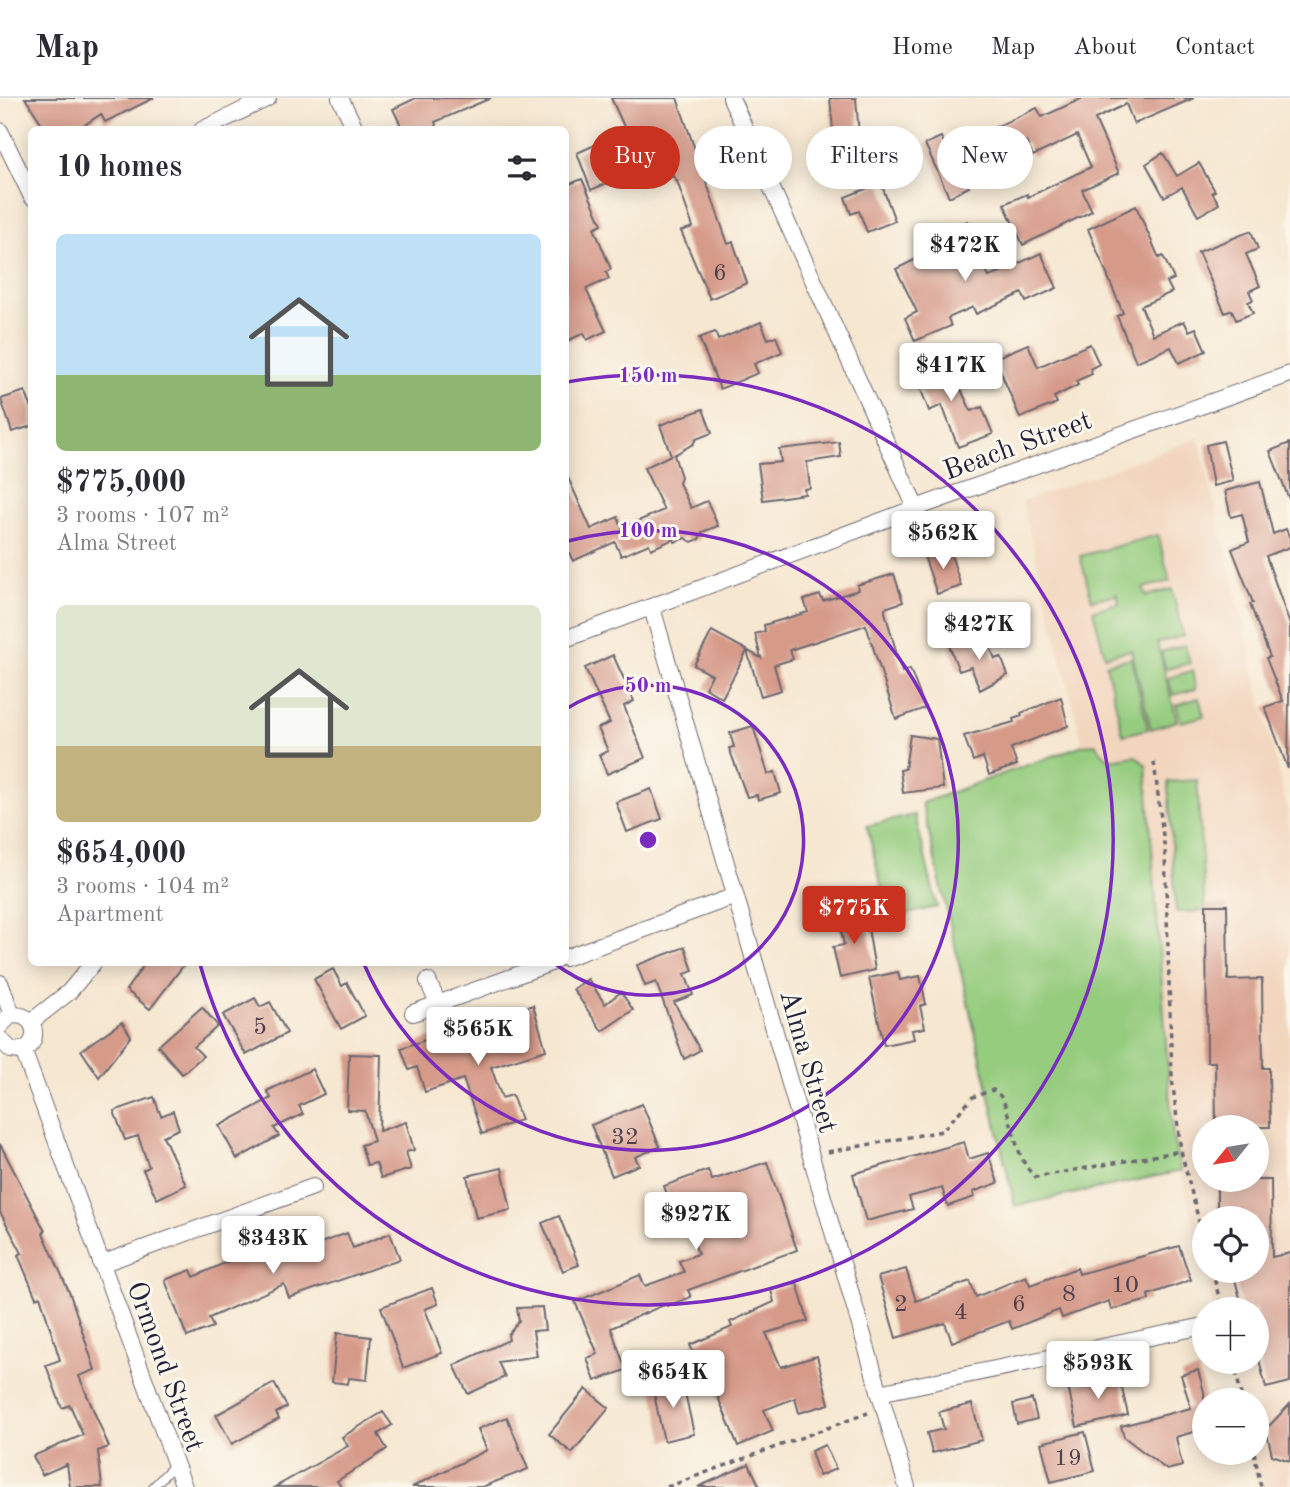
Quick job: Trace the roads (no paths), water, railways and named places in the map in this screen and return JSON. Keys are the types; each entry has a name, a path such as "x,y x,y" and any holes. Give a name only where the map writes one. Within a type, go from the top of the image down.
{"street":[{"path":"210,126 268,98"},
{"path":"340,98 354,126"},
{"path":"731,98 916,508"},
{"path":"0,131 28,189"},
{"name":"Beach Street","path":"569,638 916,508 1290,374"},
{"name":"Alma Street","path":"652,608 907,1487"},
{"path":"569,957 735,896"},
{"path":"32,1021 69,992 91,966"},
{"path":"413,1013 542,966"},
{"path":"428,981 438,1004"},
{"path":"0,983 3,1033 11,1050 23,1050 34,1038 32,1021"},
{"path":"3,1033 24,1016 32,1021"},
{"name":"Ormond Street","path":"23,1050 184,1487"},
{"name":"Ormond Street","path":"101,1264 313,1187"},
{"path":"882,1401 1192,1329"}],"lane":[{"path":"153,1487 175,1464"}]}
